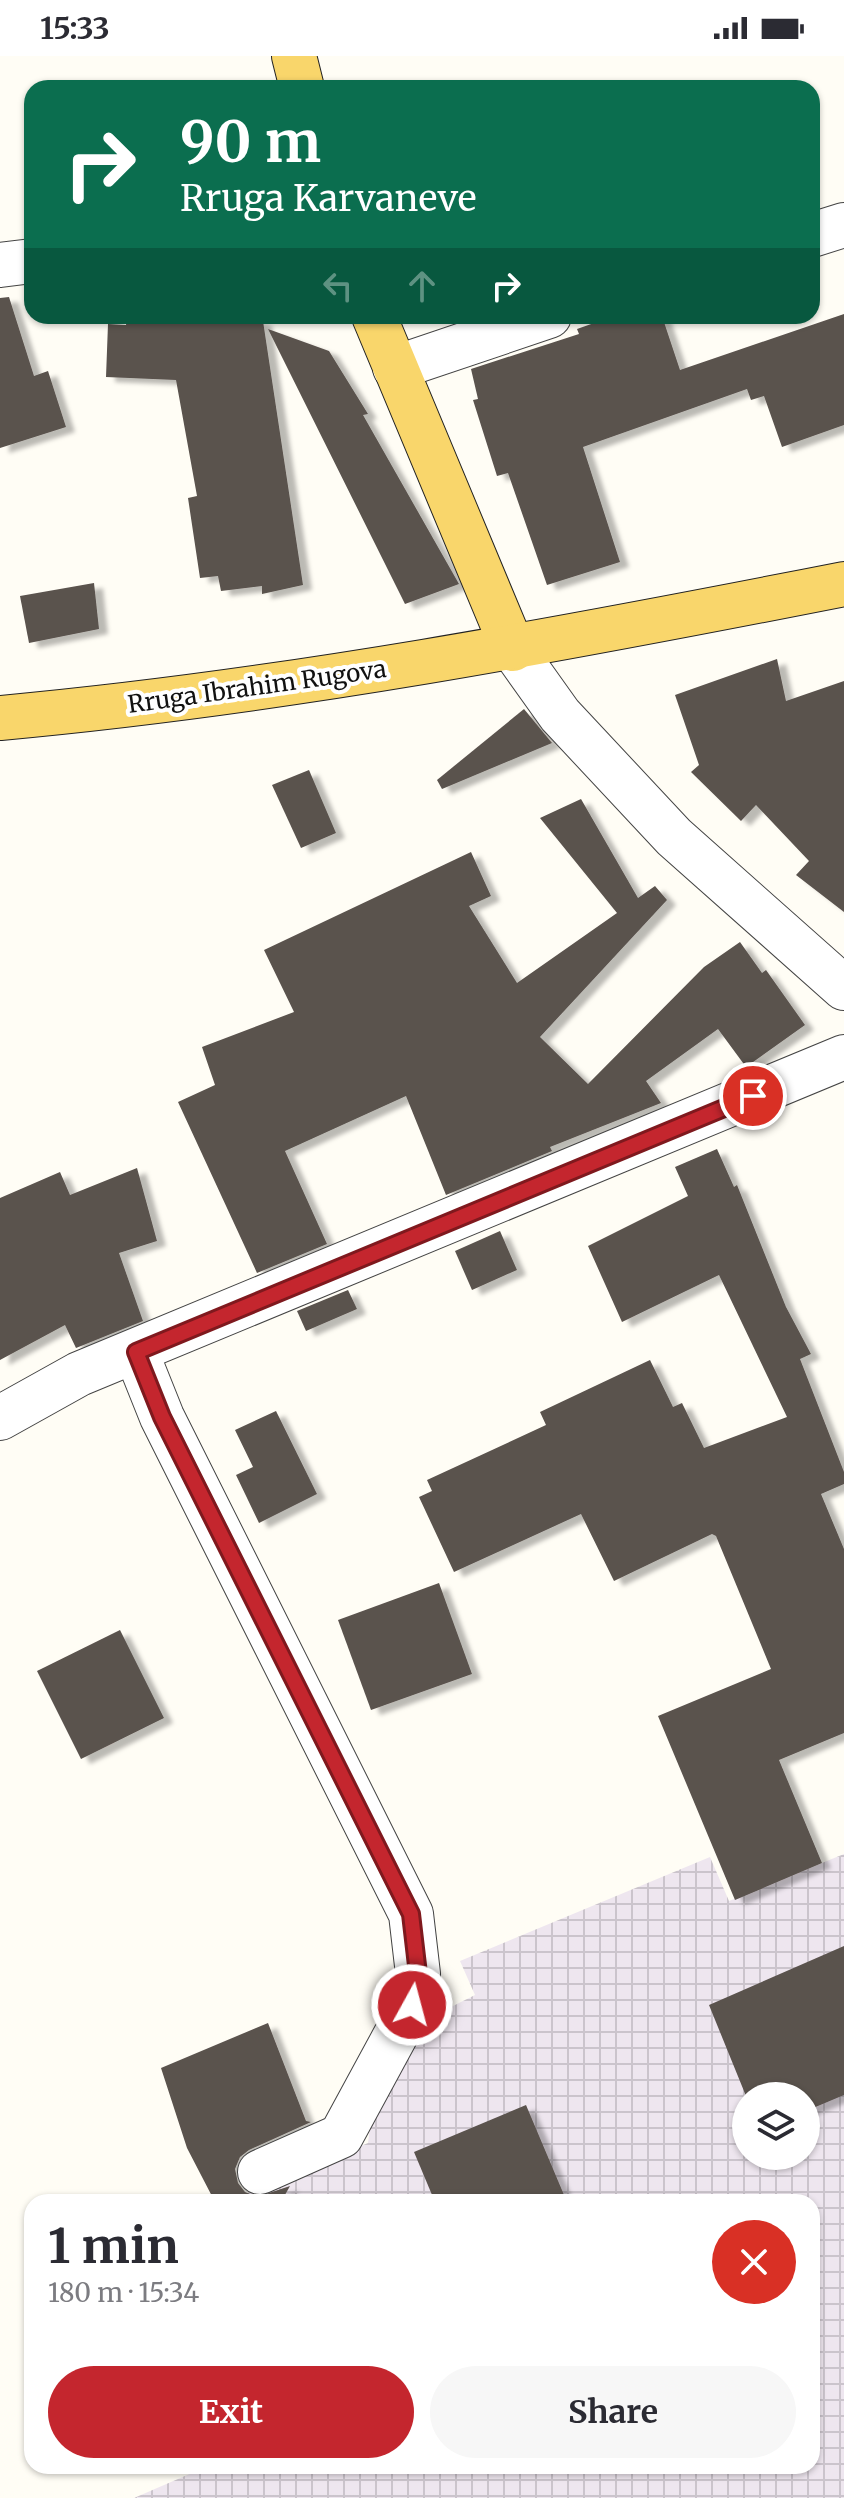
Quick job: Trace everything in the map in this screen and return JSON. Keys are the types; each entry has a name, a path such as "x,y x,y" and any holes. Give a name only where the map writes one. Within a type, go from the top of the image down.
{"main road":[{"path":"377,324 513,649"},
{"name":"Rruga Ibrahim Rugova","path":"0,718 120,707 513,649 844,584"}],"street":[{"path":"820,232 844,225"},
{"path":"0,265 24,262"},
{"path":"395,368 525,324"},
{"path":"513,649 560,715 674,837 844,988"},
{"path":"0,1418 79,1374 844,1057"},
{"path":"136,1352 162,1417 411,1914 418,1974 412,2005 341,2136 260,2172"}],"shaded area":[{"path":"844,1854 844,2498 134,2498 190,2474 820,2474 820,2194 245,2194 368,2143 371,2120 421,2022 475,1995 460,1961 710,1857 729,1901"}],"building":[{"path":"9,297 34,376 48,371 66,427 0,448 0,298"},
{"path":"844,314 844,425 782,447 764,396 751,400 747,389 583,447 620,562 547,585 508,473 497,476 473,400 478,399 471,369 579,334 577,329 591,324 665,324 680,370"},
{"path":"108,324 263,324 303,585 262,594 262,586 221,591 218,576 200,578 188,498 197,496 176,380 106,377"},
{"path":"268,329 329,351 368,414 363,415 459,584 405,604"},
{"path":"94,583 99,629 29,643 20,596"},
{"path":"777,659 786,701 844,681 844,912 796,875 809,861 756,805 741,821 691,772 699,765 675,695"},
{"path":"524,709 552,743 442,789 437,780"},
{"path":"309,770 336,833 301,848 272,785"},
{"path":"581,799 638,898 655,886 667,900 540,1037 588,1084 704,967 740,942 762,973 766,970 805,1025 746,1067 718,1029 646,1081 661,1103 550,1147 552,1151 446,1195 406,1096 285,1151 327,1244 257,1273 178,1102 215,1085 202,1047 294,1012 264,950 471,852 491,896 469,906 517,983 617,913 540,818"},
{"path":"717,1149 734,1187 737,1185 786,1307 811,1354 800,1359 844,1472 844,1484 821,1494 844,1549 844,1733 779,1760 822,1863 735,1900 658,1716 771,1669 716,1536 712,1534 614,1581 581,1514 454,1572 419,1497 432,1491 427,1480 546,1425 540,1412 650,1360 673,1407 682,1403 704,1448 787,1417 719,1275 622,1322 588,1246 688,1196 675,1167"},
{"path":"137,1168 157,1241 119,1253 143,1321 76,1348 65,1325 0,1360 0,1198 60,1172 70,1195"},
{"path":"500,1231 517,1270 472,1290 455,1251"},
{"path":"348,1290 357,1309 306,1331 297,1311"},
{"path":"276,1411 317,1494 259,1523 236,1475 253,1467 235,1430"},
{"path":"439,1583 472,1674 371,1710 338,1620"},
{"path":"120,1630 164,1718 81,1759 37,1671"},
{"path":"844,1946 844,2095 820,2105 820,2082 740,2082 709,2005"},
{"path":"268,2023 306,2121 311,2122 240,2157 235,2169 238,2183 250,2194 211,2194 187,2148 161,2068"},
{"path":"526,2105 564,2194 432,2194 414,2152"},
{"path":"290,2186 286,2194 266,2194"}],"route":[{"path":"412,2005 418,1974 411,1914 162,1417 136,1352 753,1096"}]}
